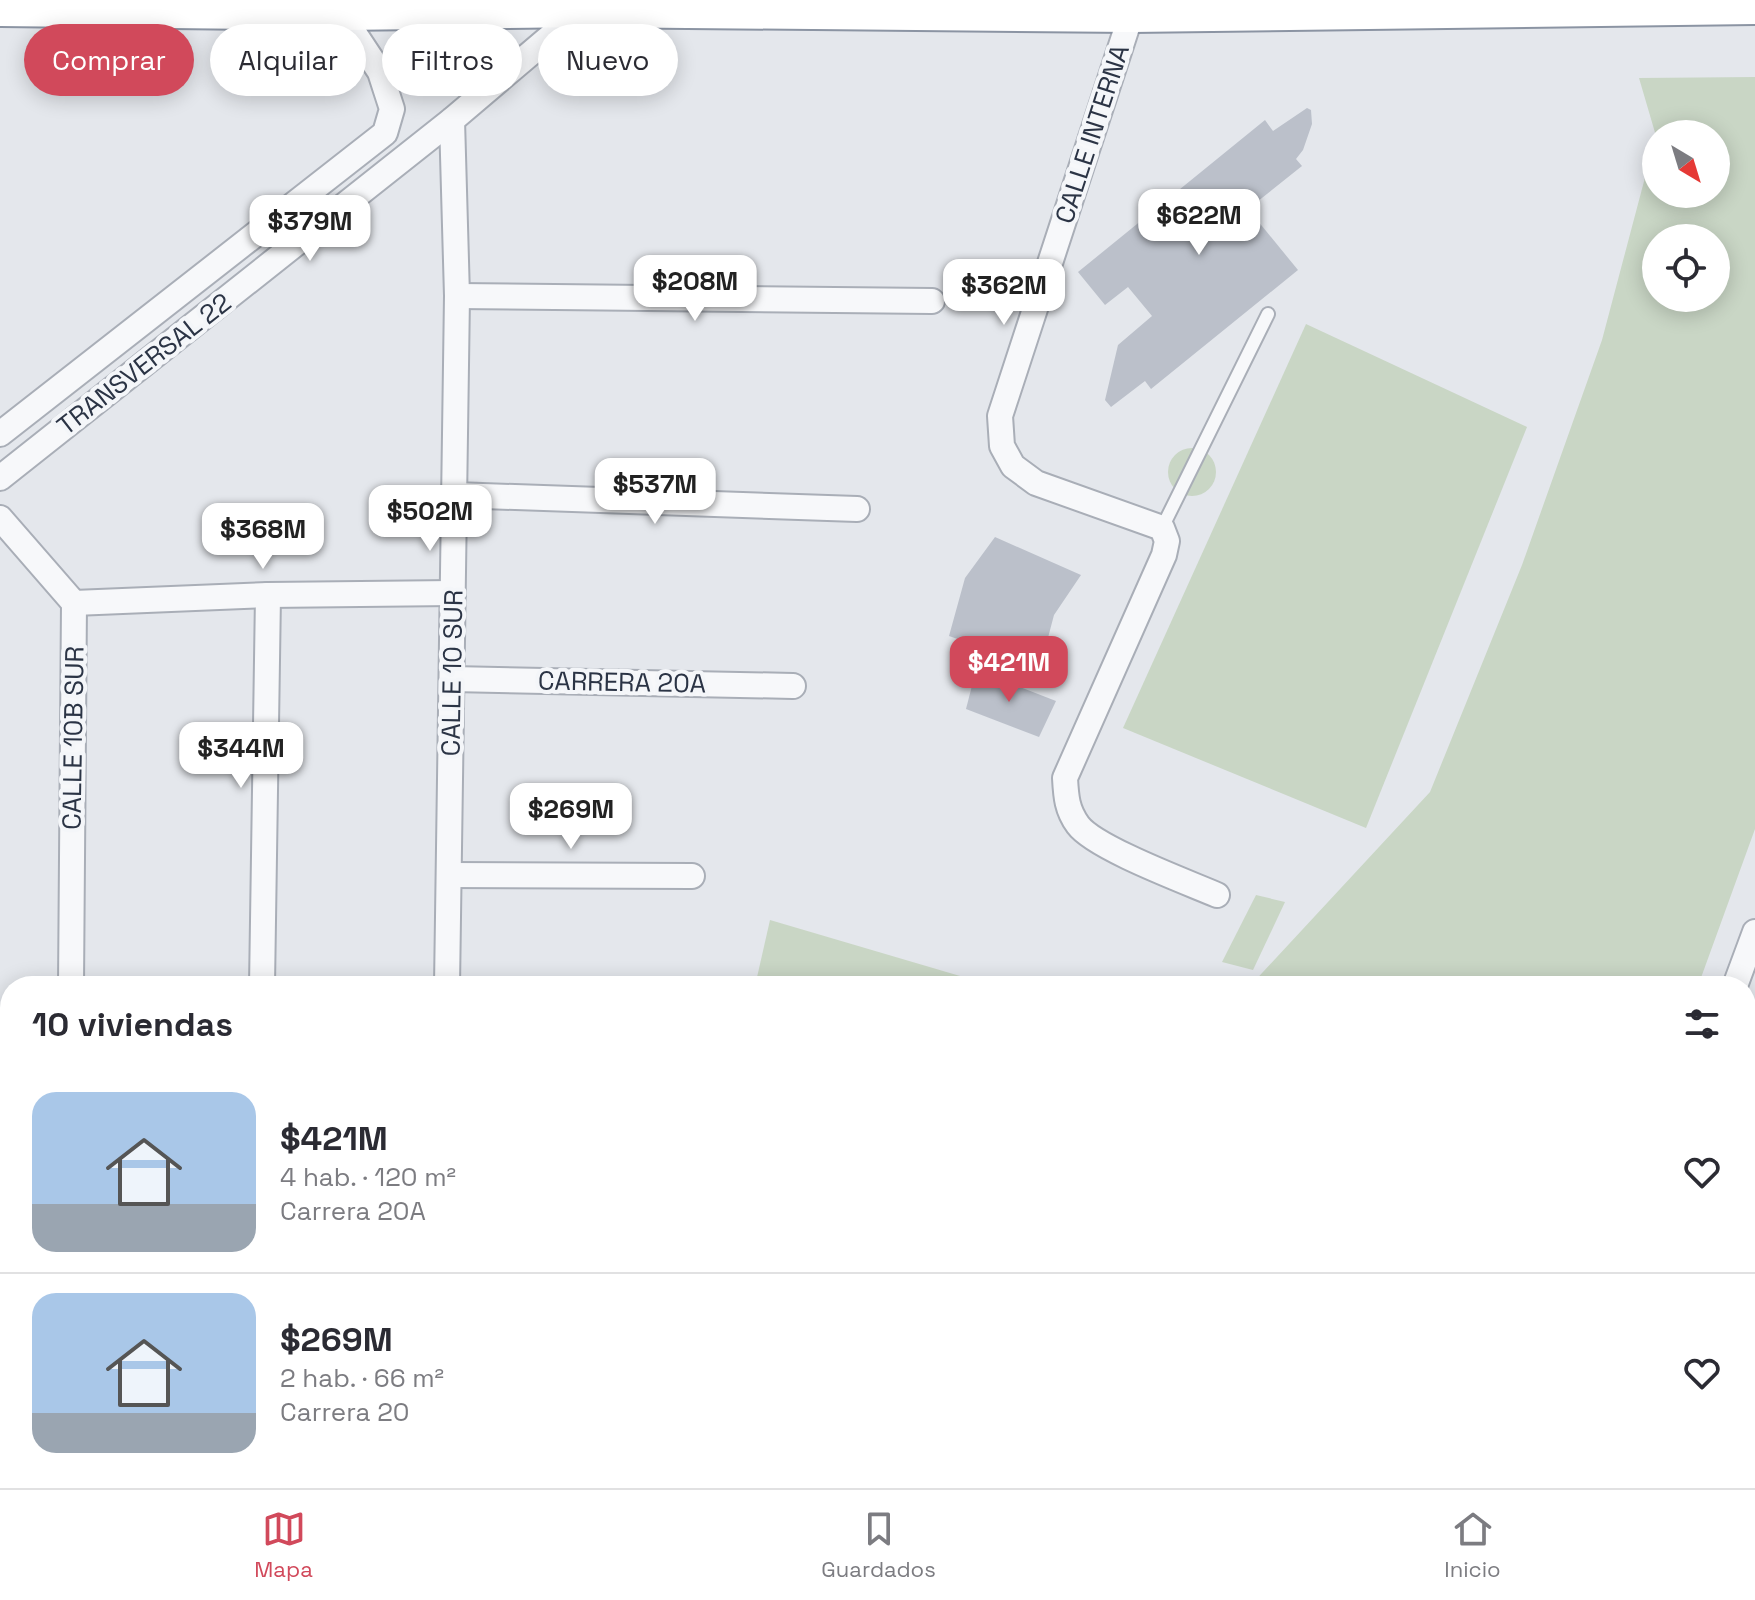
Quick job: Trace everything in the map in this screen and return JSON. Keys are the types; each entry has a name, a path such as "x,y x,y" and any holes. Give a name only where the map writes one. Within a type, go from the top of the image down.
{"highway":[{"path":"0,6 1132,12 1755,4"}],"street":[{"name":"TRANSVERSAL 22","path":"0,478 452,120 585,7"},
{"name":"TRANSVERSAL 22","path":"0,434 385,133 392,109 380,72 339,10"},
{"name":"CALLE INTERNA","path":"1132,12 1000,416 1002,446 1013,466 1036,483 1162,528"},
{"name":"CALLE 10 SUR","path":"447,976 457,296 452,120"},
{"path":"457,296 932,301"},
{"path":"455,495 857,509"},
{"path":"0,518 74,603 268,595 453,593"},
{"path":"1162,528 1167,541 1164,555 1065,778 1066,805 1079,828 1098,843 1217,895"},
{"path":"262,976 268,595"},
{"name":"CALLE 10B SUR","path":"71,976 74,603"},
{"name":"CARRERA 20A","path":"452,679 793,686"},
{"path":"449,875 692,876"},
{"path":"1739,976 1755,932"}],"lane":[{"path":"1162,528 1268,314"}],"green space":[{"path":"1755,77 1755,829 1702,976 1259,976 1430,792 1522,565 1602,340 1642,189 1642,208 1730,208 1730,120 1651,120 1639,78"},
{"path":"1306,324 1527,427 1366,828 1123,728"},
{"path":"1192,448 1209,455 1216,472 1209,489 1192,496 1175,489 1168,472 1175,455"},
{"path":"1256,895 1285,902 1253,970 1222,962"},
{"path":"770,920 960,976 757,976"}],"building":[{"path":"1307,108 1311,110 1312,124 1303,150 1296,159 1302,166 1248,209 1298,270 1151,389 1145,381 1111,407 1105,400 1118,345 1152,316 1128,287 1105,305 1078,272 1265,120 1273,131"},
{"path":"995,537 1081,575 1054,615 1040,668 949,636 965,578"},
{"path":"976,670 1056,701 1039,737 966,709"}]}
